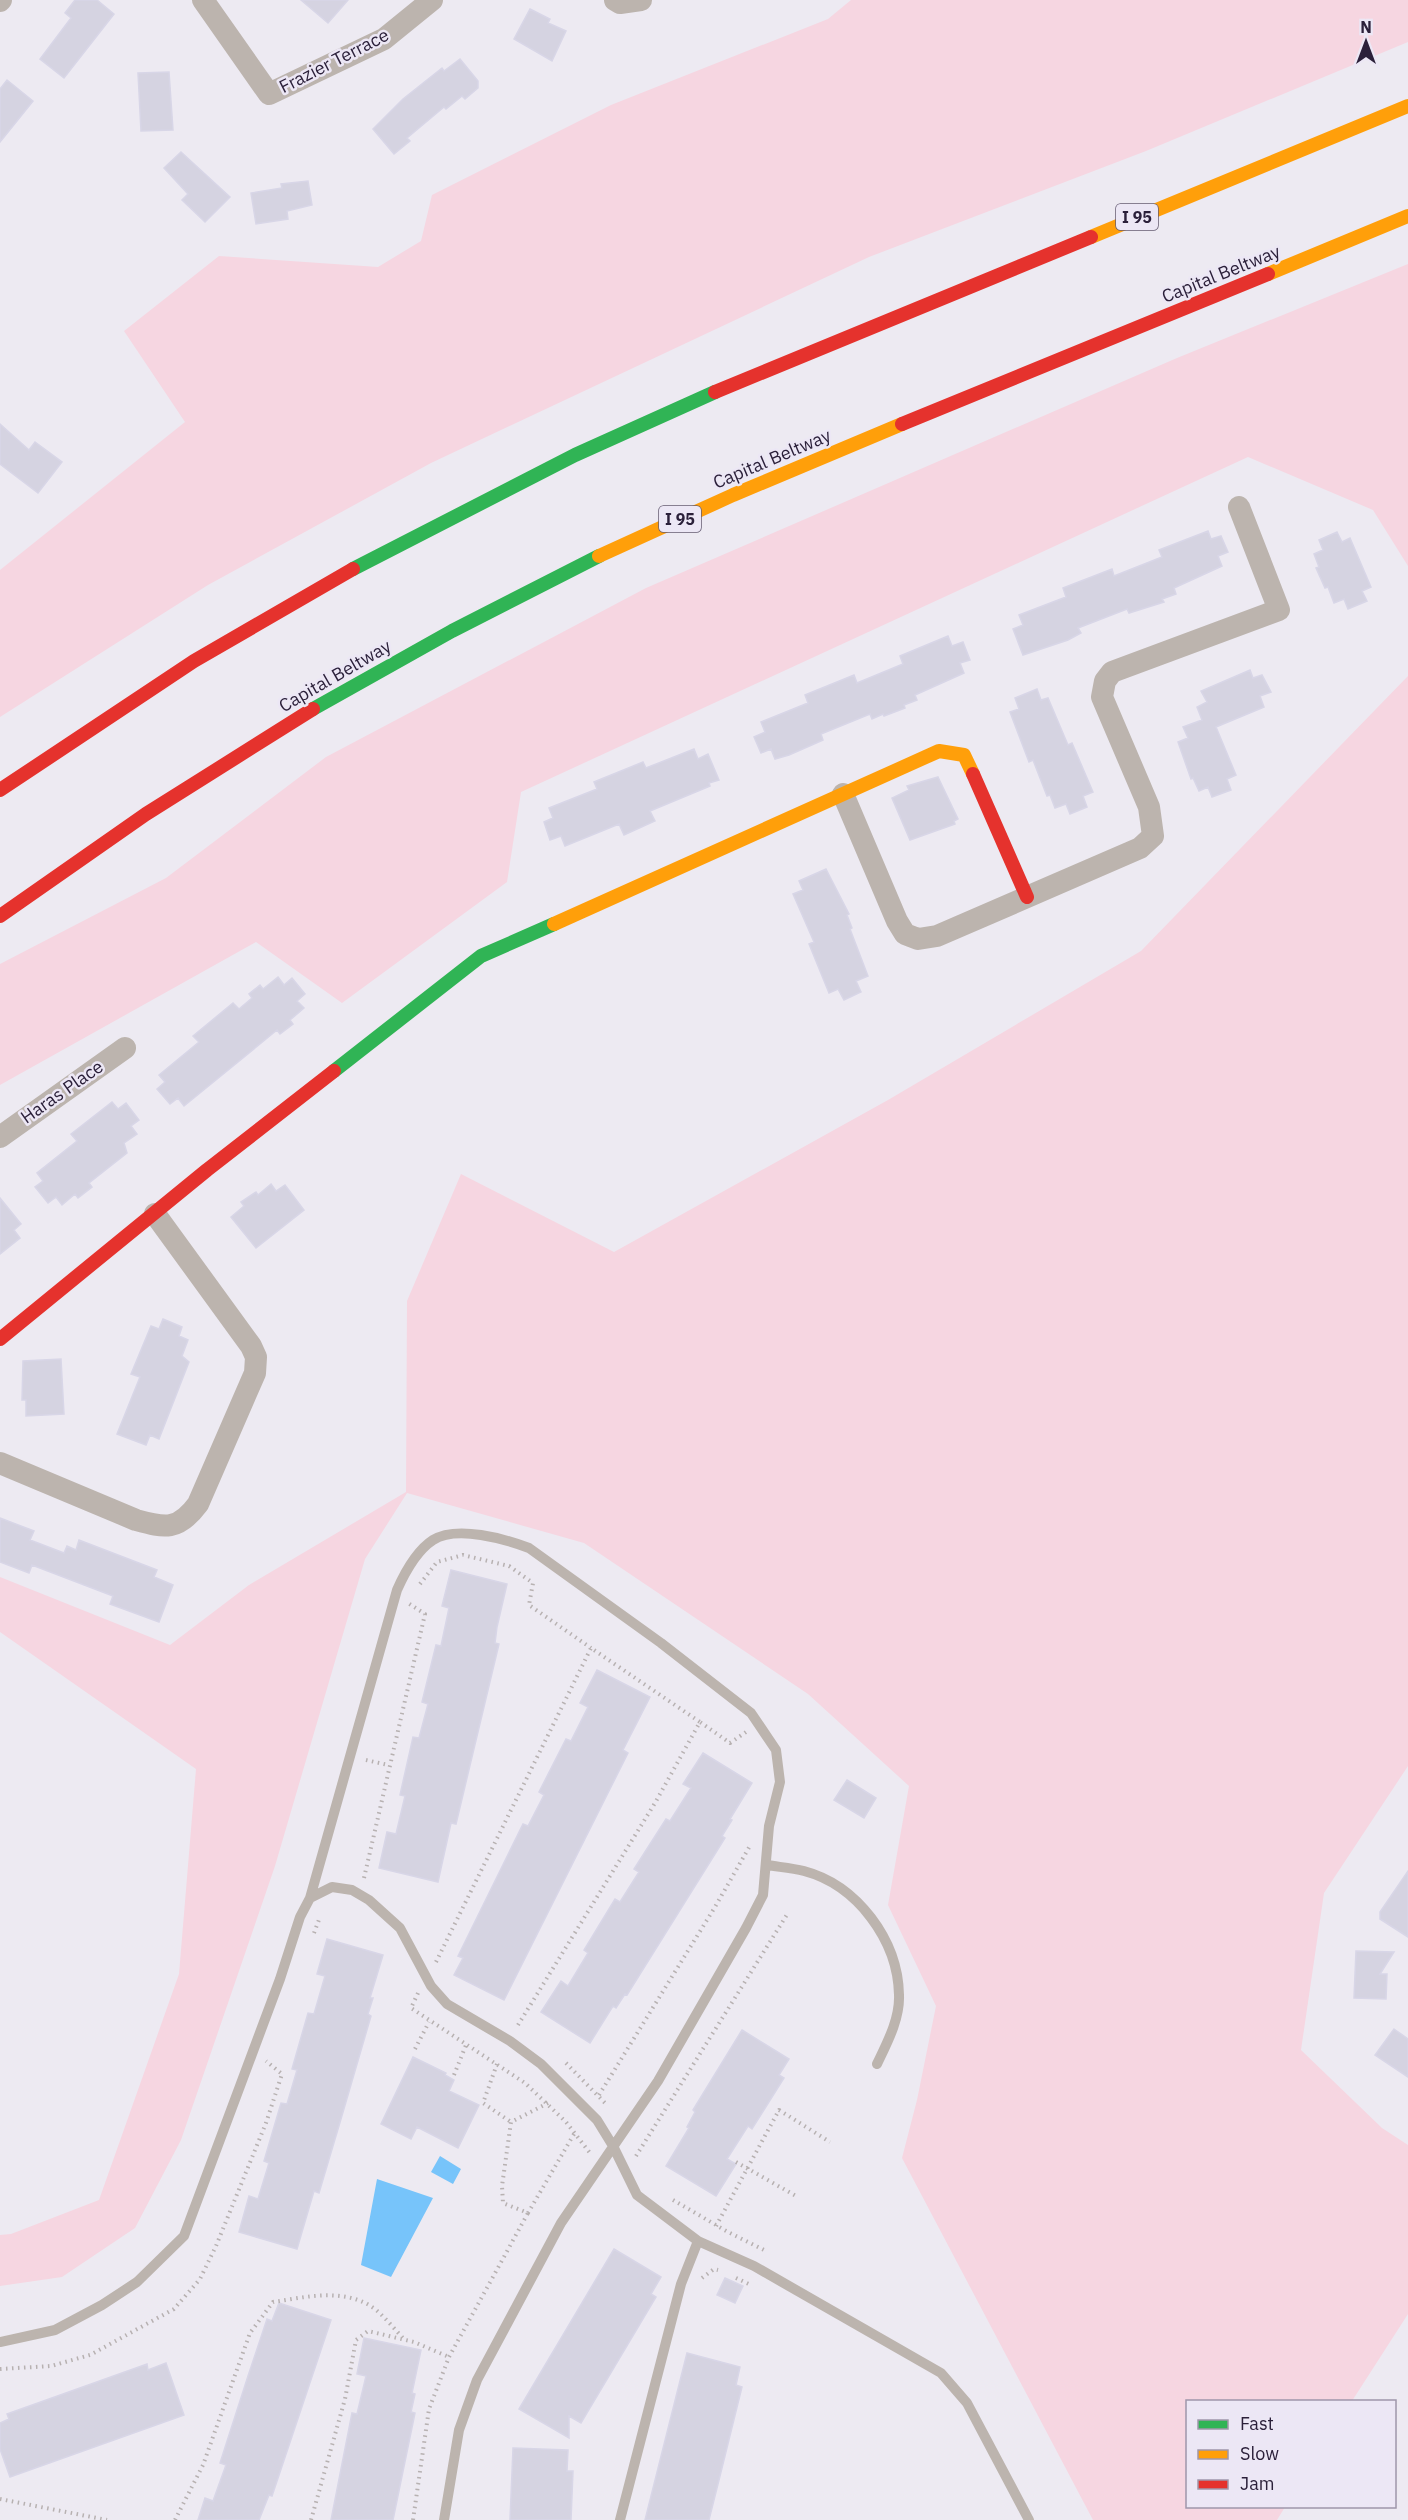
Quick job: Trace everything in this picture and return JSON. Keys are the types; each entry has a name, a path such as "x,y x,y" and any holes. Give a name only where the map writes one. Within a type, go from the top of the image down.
{"main road":[{"name":"I 95","path":"0,790 194,661 313,591 438,523 575,455 715,392 1408,106"},
{"name":"Capital Beltway","path":"0,916 141,816 357,682 475,618 591,560 759,483 1408,216"},
{"path":"0,1339 481,956 939,751 964,755 1027,897"}],"street":[{"name":"Frazier Terrace","path":"203,0 269,94 384,39 432,0"},
{"path":"615,0 620,3 641,0"},
{"path":"843,794 905,934 918,939 937,936 1140,848 1153,836 1149,807 1102,697 1105,681 1112,672 1279,610 1239,507"},
{"name":"Haras Place","path":"0,1137 125,1048"},
{"path":"0,1463 135,1520 159,1527 176,1525 190,1515 198,1504 244,1403 255,1373 256,1357 251,1346 155,1214"}],"lane":[{"path":"0,2342 55,2330 102,2305 137,2282 184,2236 287,1960 300,1917 310,1898 397,1590 424,1546 435,1538 474,1534 505,1539 530,1548 751,1713 768,1735 780,1766 780,1782 769,1826 763,1895 657,2081 561,2223 477,2380 459,2430 444,2520"},
{"path":"767,1865 805,1871 844,1890 876,1922 892,1959 899,1995 895,2024 877,2064"},
{"path":"310,1898 332,1887 352,1890 369,1900 400,1928 431,1986 447,2004 510,2041 541,2064 597,2120 613,2146 637,2195 698,2241 754,2266 941,2373 967,2403 1029,2520"},
{"path":"620,2520 681,2284 698,2241"}],"path":[{"path":"415,1590 436,1562 463,1555 509,1566 533,1583 529,1605 730,1743 748,1730 755,1740"},
{"path":"368,1882 362,1877 425,1614 408,1603 411,1597"},
{"path":"431,1960 433,1967 591,1648"},
{"path":"518,2025 655,1803 700,1722"},
{"path":"350,1756 388,1765"},
{"path":"598,2095 709,1917 755,1837"},
{"path":"312,1939 323,1910"},
{"path":"634,2159 788,1913"},
{"path":"420,1989 411,2008 429,2022 497,2064 548,2103 586,2149 602,2164"},
{"path":"508,2019 524,2030"},
{"path":"415,2049 429,2022"},
{"path":"454,2075 466,2045"},
{"path":"0,2369 51,2366 90,2355 174,2309 200,2279 266,2122 282,2074 264,2060 268,2051"},
{"path":"563,2060 598,2095 623,2131"},
{"path":"497,2064 483,2103 511,2122"},
{"path":"511,2122 548,2103"},
{"path":"717,2226 779,2110 830,2142"},
{"path":"511,2122 504,2168 503,2204 528,2213"},
{"path":"413,2520 429,2409 449,2357 574,2134"},
{"path":"736,2162 796,2196"},
{"path":"662,2194 764,2250"},
{"path":"175,2520 203,2465 250,2333 273,2302 322,2294 358,2301 374,2309 405,2340"},
{"path":"311,2520 345,2399 356,2340 368,2331 405,2340 449,2357"},
{"path":"0,2499 107,2520"}],"shaded area":[{"path":"851,0 1408,0 1408,42 1146,151 869,257 431,463 208,585 0,717 0,570 185,422 124,331 219,256 378,267 421,241 432,195 611,105 828,19"},
{"path":"1408,264 1408,566 1373,510 1248,457 521,792 507,882 342,1003 256,942 0,1085 0,964 166,878 326,757 646,588 1177,358"},
{"path":"1408,676 1408,1766 1324,1893 1301,2050 1382,2128 1408,2145 1408,2314 1353,2400 1186,2400 1186,2508 1284,2508 1277,2520 1093,2520 902,2158 917,2100 936,2006 888,1905 909,1786 808,1694 584,1543 407,1493 365,1559 275,1866 181,2140 135,2228 62,2277 0,2286 0,2235 11,2234 99,2200 179,1974 196,1769 0,1632 0,1577 170,1645 249,1585 406,1492 407,1301 461,1174 614,1252 888,1100 1141,951"}],"water":[{"path":"440,2156 461,2169 453,2184 431,2172"},
{"path":"377,2179 433,2198 391,2277 361,2265"}],"building":[{"path":"75,0 97,0 114,14 64,78 40,59 71,18 65,13"},
{"path":"301,0 348,0 328,23"},
{"path":"530,9 550,19 548,23 566,31 552,61 514,39"},
{"path":"460,59 478,81 478,88 465,99 462,96 446,109 444,107 407,138 410,141 394,154 373,129 403,99 442,68 444,71"},
{"path":"169,72 173,130 141,131 138,73"},
{"path":"7,80 33,101 0,142 0,89"},
{"path":"181,152 230,197 205,222 182,200 188,194 164,168"},
{"path":"308,181 312,205 287,211 288,219 256,224 251,193 282,188 281,184"},
{"path":"0,424 29,450 35,442 62,462 38,493 0,464"},
{"path":"1208,531 1211,539 1221,536 1228,552 1218,556 1222,566 1174,588 1176,594 1162,599 1164,602 1129,613 1127,609 1078,628 1081,633 1068,640 1023,655 1013,629 1023,625 1019,615 1066,597 1063,588 1112,569 1114,576 1162,557 1159,550"},
{"path":"1337,532 1342,542 1350,538 1371,587 1362,591 1367,601 1348,609 1344,599 1334,603 1328,587 1325,588 1316,568 1319,567 1314,554 1323,550 1319,540"},
{"path":"948,636 952,646 963,642 970,660 960,663 964,673 915,695 917,700 904,705 905,708 872,719 870,714 821,734 823,740 789,755 775,759 771,749 761,753 754,737 765,732 761,722 808,703 805,695 854,675 857,683 903,664 900,656"},
{"path":"1250,670 1253,678 1262,675 1271,692 1260,696 1264,707 1216,727 1236,775 1227,779 1231,790 1212,797 1208,787 1199,791 1193,778 1191,779 1178,742 1188,738 1183,727 1202,720 1197,707 1207,702 1201,691"},
{"path":"1037,689 1041,700 1048,698 1068,745 1072,743 1093,792 1083,796 1087,807 1070,814 1066,804 1055,808 1050,795 1047,796 1033,760 1029,762 1010,712 1019,709 1015,698"},
{"path":"694,749 698,759 708,754 719,780 650,811 655,821 624,835 619,824 565,846 561,836 550,840 544,822 553,818 549,808 597,789 594,782 643,762 646,768"},
{"path":"938,777 958,819 954,821 955,824 910,840 892,798 909,790 907,786"},
{"path":"826,869 849,914 847,915 852,928 850,929 868,976 856,981 861,992 844,1000 838,989 829,993 809,944 814,942 793,894 803,890 799,881"},
{"path":"278,977 284,985 292,978 305,994 297,1001 304,1008 290,1020 293,1024 280,1034 277,1030 184,1106 178,1098 170,1104 157,1089 165,1082 159,1075 199,1042 193,1036 233,1003 239,1009 252,998 249,994 260,985 263,989"},
{"path":"112,1102 118,1109 126,1103 139,1120 131,1126 137,1134 124,1143 127,1153 89,1183 92,1187 78,1198 75,1194 62,1205 56,1197 48,1203 35,1187 43,1181 37,1173 77,1141 71,1134"},
{"path":"271,1184 276,1191 285,1185 304,1210 256,1248 231,1217 244,1206 241,1202 256,1192 258,1195"},
{"path":"0,1198 21,1224 14,1230 20,1238 0,1254"},
{"path":"163,1319 182,1327 179,1336 188,1340 182,1356 189,1362 159,1439 150,1435 146,1445 117,1434 140,1377 131,1374 151,1326 159,1329"},
{"path":"61,1359 64,1414 26,1416 26,1400 22,1400 23,1361"},
{"path":"0,1518 34,1531 30,1540 64,1553 67,1546 76,1550 79,1540 157,1570 154,1577 173,1585 159,1622 110,1604 113,1596 32,1565 29,1573 0,1562"},
{"path":"451,1570 507,1584 497,1627 495,1643 499,1644 456,1824 451,1823 438,1882 379,1868 387,1832 396,1834 405,1796 400,1795 413,1737 419,1738 428,1704 422,1702 436,1645 441,1646 449,1608 442,1606"},
{"path":"597,1670 650,1697 623,1750 628,1753 504,2000 454,1975 463,1958 458,1956 523,1824 528,1826 544,1795 539,1792 566,1739 571,1741 588,1707 580,1703"},
{"path":"703,1753 752,1783 730,1819 732,1820 722,1836 725,1838 627,1995 625,1994 616,2008 613,2006 590,2043 541,2012 561,1981 568,1986 588,1953 584,1950 615,1899 620,1902 639,1872 634,1869 666,1819 670,1821 691,1788 683,1784"},
{"path":"847,1780 876,1798 864,1818 834,1800"},
{"path":"1408,1871 1408,1937 1380,1919 1380,1912"},
{"path":"327,1939 383,1955 370,1998 373,1998 368,2014 371,2016 341,2119 319,2193 314,2191 297,2249 239,2232 249,2196 258,2199 269,2163 264,2161 281,2103 287,2104 297,2070 292,2069 308,2013 314,2014 325,1976 317,1974"},
{"path":"1356,1951 1394,1952 1380,1974 1387,1974 1386,1999 1354,1998"},
{"path":"1394,2029 1408,2039 1408,2077 1375,2055"},
{"path":"742,2030 789,2059 779,2075 784,2078 752,2129 748,2126 727,2159 736,2164 716,2196 666,2166 689,2128 687,2127 695,2112 693,2110"},
{"path":"413,2057 446,2073 445,2075 454,2080 449,2091 479,2105 458,2148 417,2127 411,2139 381,2124"},
{"path":"614,2249 661,2277 651,2294 656,2297 581,2423 569,2416 569,2438 519,2409"},
{"path":"725,2278 743,2286 735,2303 717,2295"},
{"path":"279,2303 331,2320 272,2496 269,2495 259,2520 198,2520 205,2498 213,2501 226,2465 220,2463 267,2319 272,2321"},
{"path":"364,2338 421,2350 412,2393 415,2394 411,2412 415,2413 393,2520 331,2520 352,2413 357,2414 366,2376 357,2374"},
{"path":"687,2353 740,2367 736,2385 742,2387 709,2520 645,2520"},
{"path":"166,2363 184,2415 10,2477 0,2449 0,2423 9,2419 7,2414 147,2364 148,2370"},
{"path":"513,2448 568,2450 567,2471 573,2471 571,2520 510,2520"}],"traffic: fast":[{"path":"353,569 575,455 715,392"},
{"path":"313,709 452,631 599,556"},
{"path":"334,1071 481,956 554,924"}],"traffic: slow":[{"path":"1091,237 1408,106"},
{"path":"1268,274 1408,216"},
{"path":"599,556 733,495 902,424"},
{"path":"554,924 939,751 964,755 973,774"}],"traffic: jam":[{"path":"715,392 1091,237"},
{"path":"902,424 1268,274"},
{"path":"0,790 194,661 353,569"},
{"path":"0,916 146,814 313,709"},
{"path":"973,774 1027,897"},
{"path":"0,1339 207,1170 334,1071"}]}
